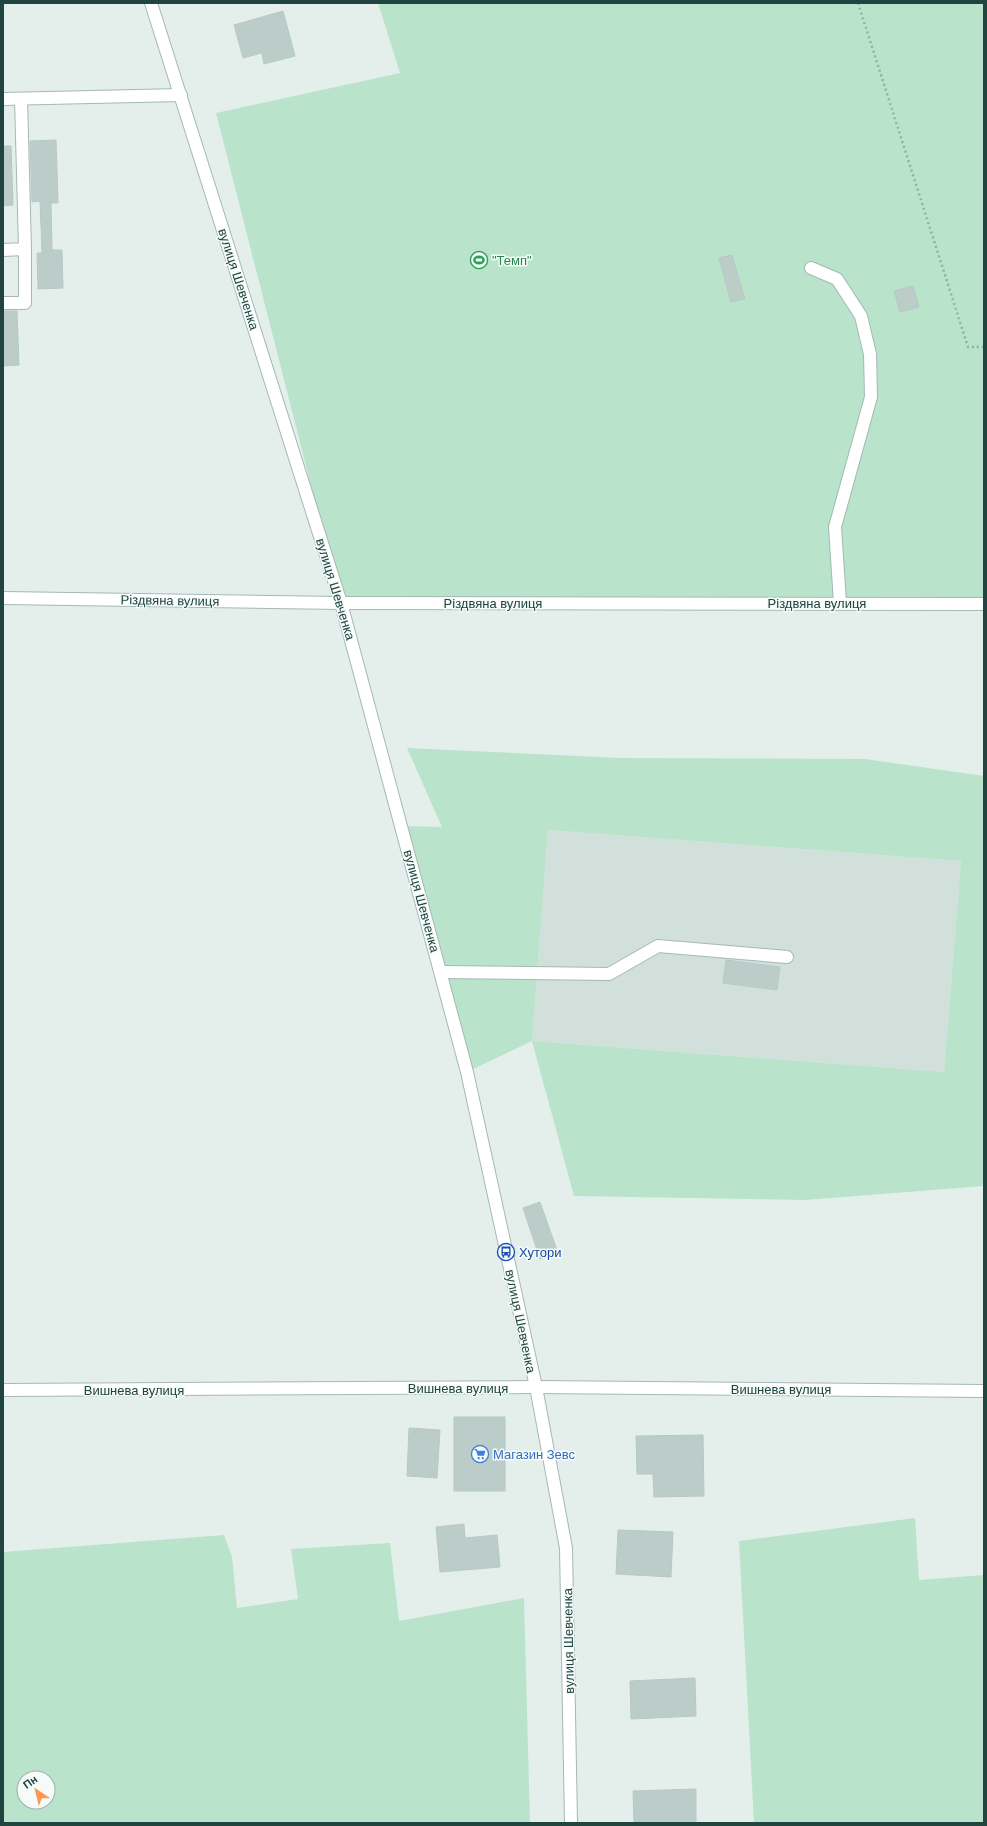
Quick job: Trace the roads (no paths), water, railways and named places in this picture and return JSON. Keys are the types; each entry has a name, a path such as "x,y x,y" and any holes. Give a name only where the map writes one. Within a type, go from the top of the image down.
{"street":[{"name":"вулиця Шевченка","path":"151,3 341,603 442,972 467,1072 536,1387 566,1548 572,1823"},
{"path":"3,99 181,95"},
{"path":"3,303 25,303 21,99"},
{"path":"3,250 25,249"},
{"path":"811,268 838,279 861,316 870,354 870,397 835,527 840,603"},
{"name":"Різдвяна вулиця","path":"3,598 341,603 984,604"},
{"path":"442,972 609,974 658,946 787,957"},
{"name":"Вишнева вулиця","path":"3,1390 536,1387 984,1391"}],"place":[{"name":"\"Темп\"","path":"479,260"},
{"name":"Хутори","path":"506,1252"},
{"name":"Магазин Зевс","path":"480,1454"}]}
